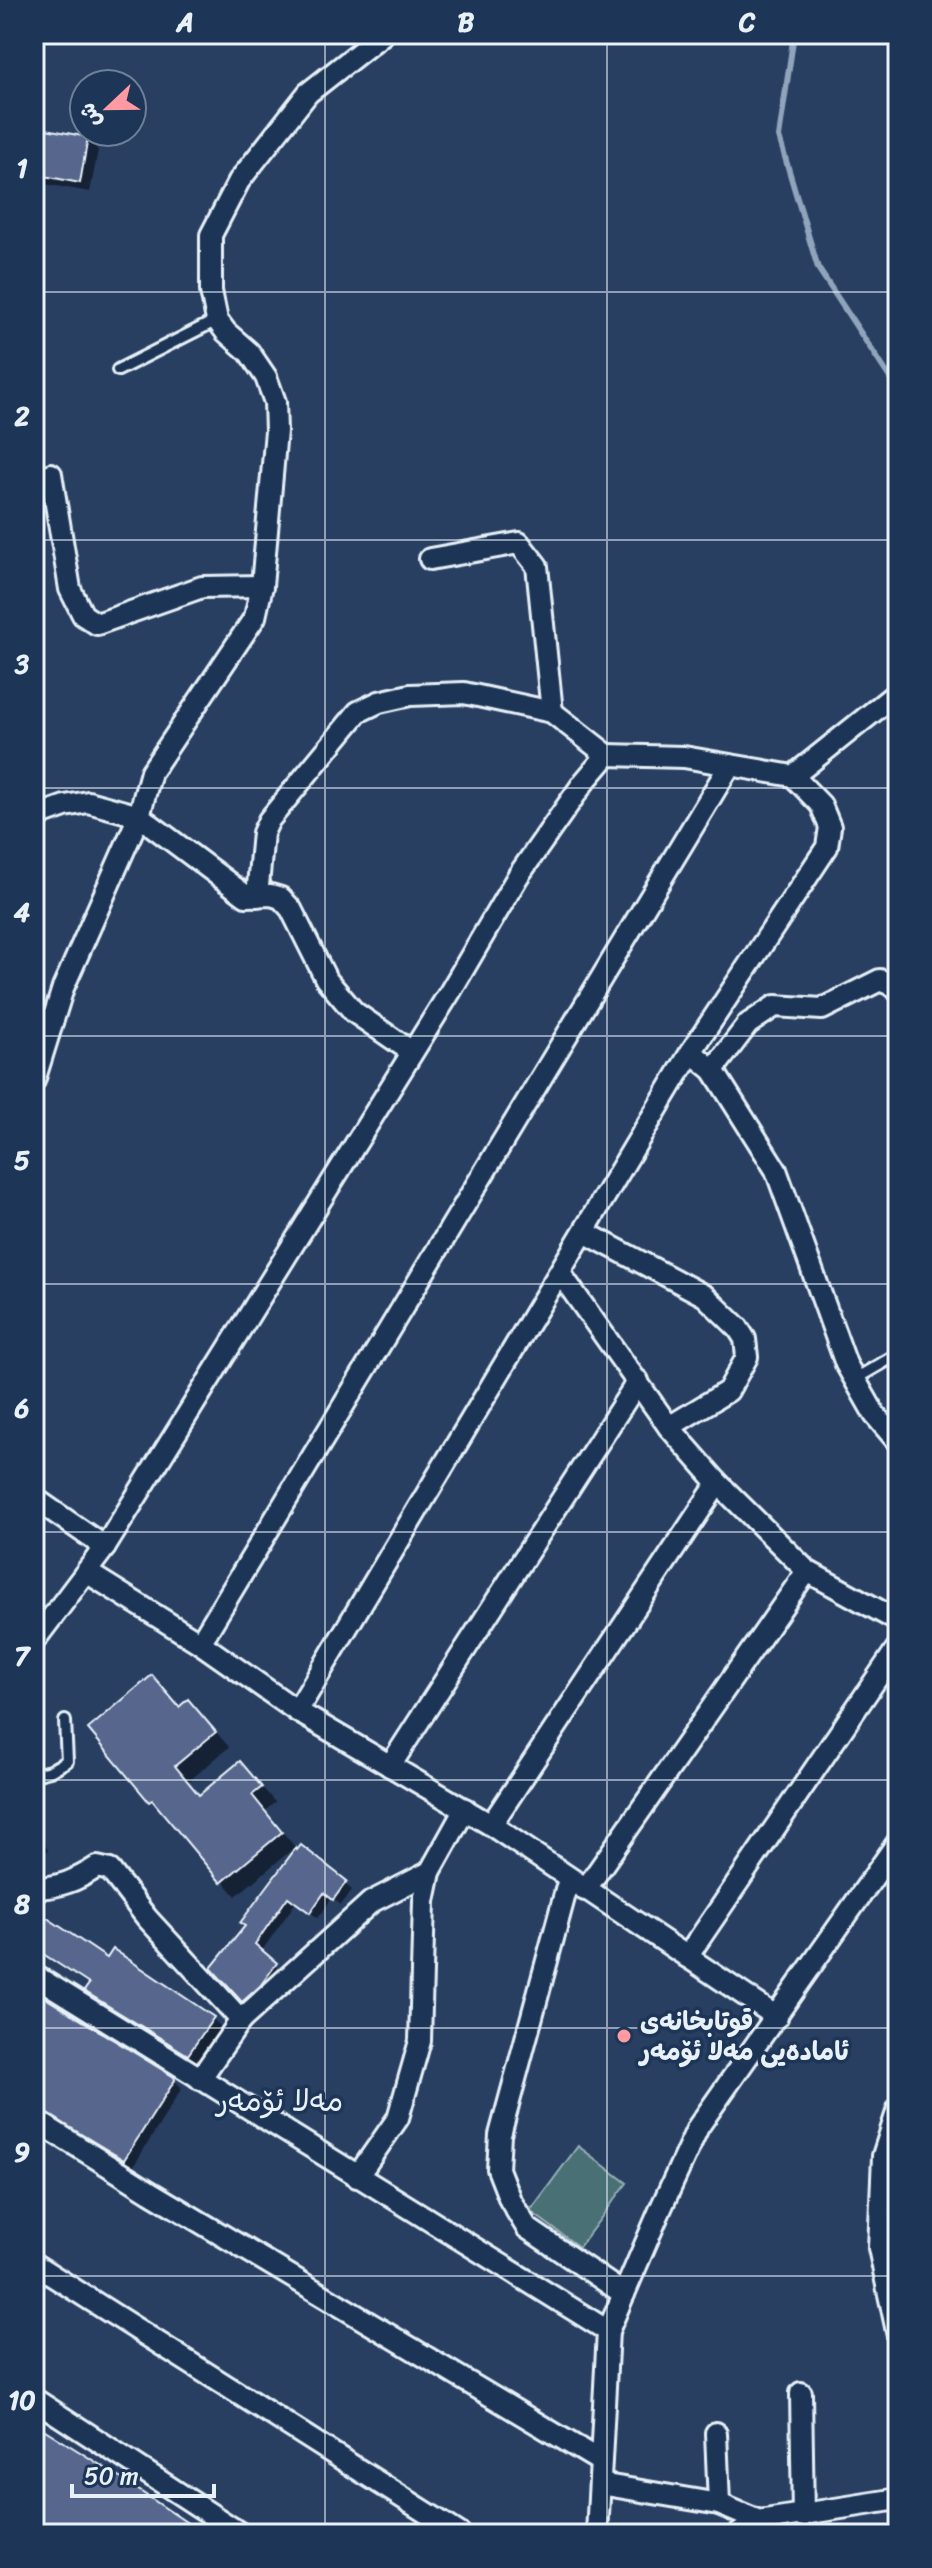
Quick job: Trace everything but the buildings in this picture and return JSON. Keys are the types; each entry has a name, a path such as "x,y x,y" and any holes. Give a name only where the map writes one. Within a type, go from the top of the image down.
{"street":[{"path":"34,1081 37,1058 63,988 139,816 151,772 255,617 262,586 276,431 275,402 266,377 249,352 217,320 211,291 211,235 239,181 308,93 383,34"},
{"path":"51,474 70,589 83,615 97,624 202,587 262,586"},
{"path":"430,559 519,543 530,553 537,566 552,712"},
{"path":"793,776 898,692"},
{"path":"257,896 263,833 269,820 358,712 379,702 410,695 464,693 552,712 607,755 684,757 793,776 821,805 830,827 827,847 691,1052 297,1711"},
{"path":"34,1641 105,1547 518,876 584,782 607,755"},
{"path":"200,1643 730,765"},
{"path":"34,817 88,802 139,816 246,896 271,895 281,898 291,909 326,979 354,1012 412,1052"},
{"path":"713,1070 748,1024 775,1006 822,1009 880,980 897,986"},
{"path":"691,1052 713,1070 776,1170 846,1364 875,1415 898,1442"},
{"path":"584,1232 705,1296 745,1339 747,1357 728,1391 669,1427"},
{"path":"560,1273 669,1427 718,1483 807,1571 898,1621"},
{"path":"390,1766 638,1381"},
{"path":"491,1825 718,1483"},
{"path":"34,1498 105,1547"},
{"path":"624,2294 527,2228 510,2200 498,2169 500,2135 577,1884 807,1571"},
{"path":"88,1573 200,1643 297,1711 491,1825 777,2017"},
{"path":"687,1957 898,1647"},
{"path":"357,2177 398,2118 420,2041 424,1901 430,1872 465,1809"},
{"path":"597,2534 608,2331 624,2294 698,2127 898,1842"},
{"path":"34,1888 51,1888 75,1881 97,1867 110,1870 147,1918 241,2020"},
{"path":"200,2079 241,2020 371,1902 430,1872"},
{"path":"34,1975 608,2331"},
{"path":"898,2109 883,2156 879,2248 898,2336"},
{"path":"34,2119 150,2192 600,2461"},
{"path":"34,2264 460,2534"},
{"path":"801,2393 803,2516"},
{"path":"34,2399 241,2534"},
{"path":"716,2433 719,2504"},
{"path":"600,2484 719,2504 759,2521"},
{"path":"739,2534 759,2521 898,2499"}],"lane":[{"path":"118,370 217,320"},
{"path":"855,1379 898,1354"},
{"path":"34,1775 50,1771 67,1761 65,1721"}],"green space":[{"path":"578,2146 627,2183 579,2247 530,2211"}],"waterway":[{"path":"794,34 779,137 818,268 898,390"}],"place":[{"name":"قوتابخانەی ئامادەیی مەلا ئۆمەر","path":"624,2036"}],"district":[{"name":"مەلا ئۆمەر","path":"280,2101"}]}
